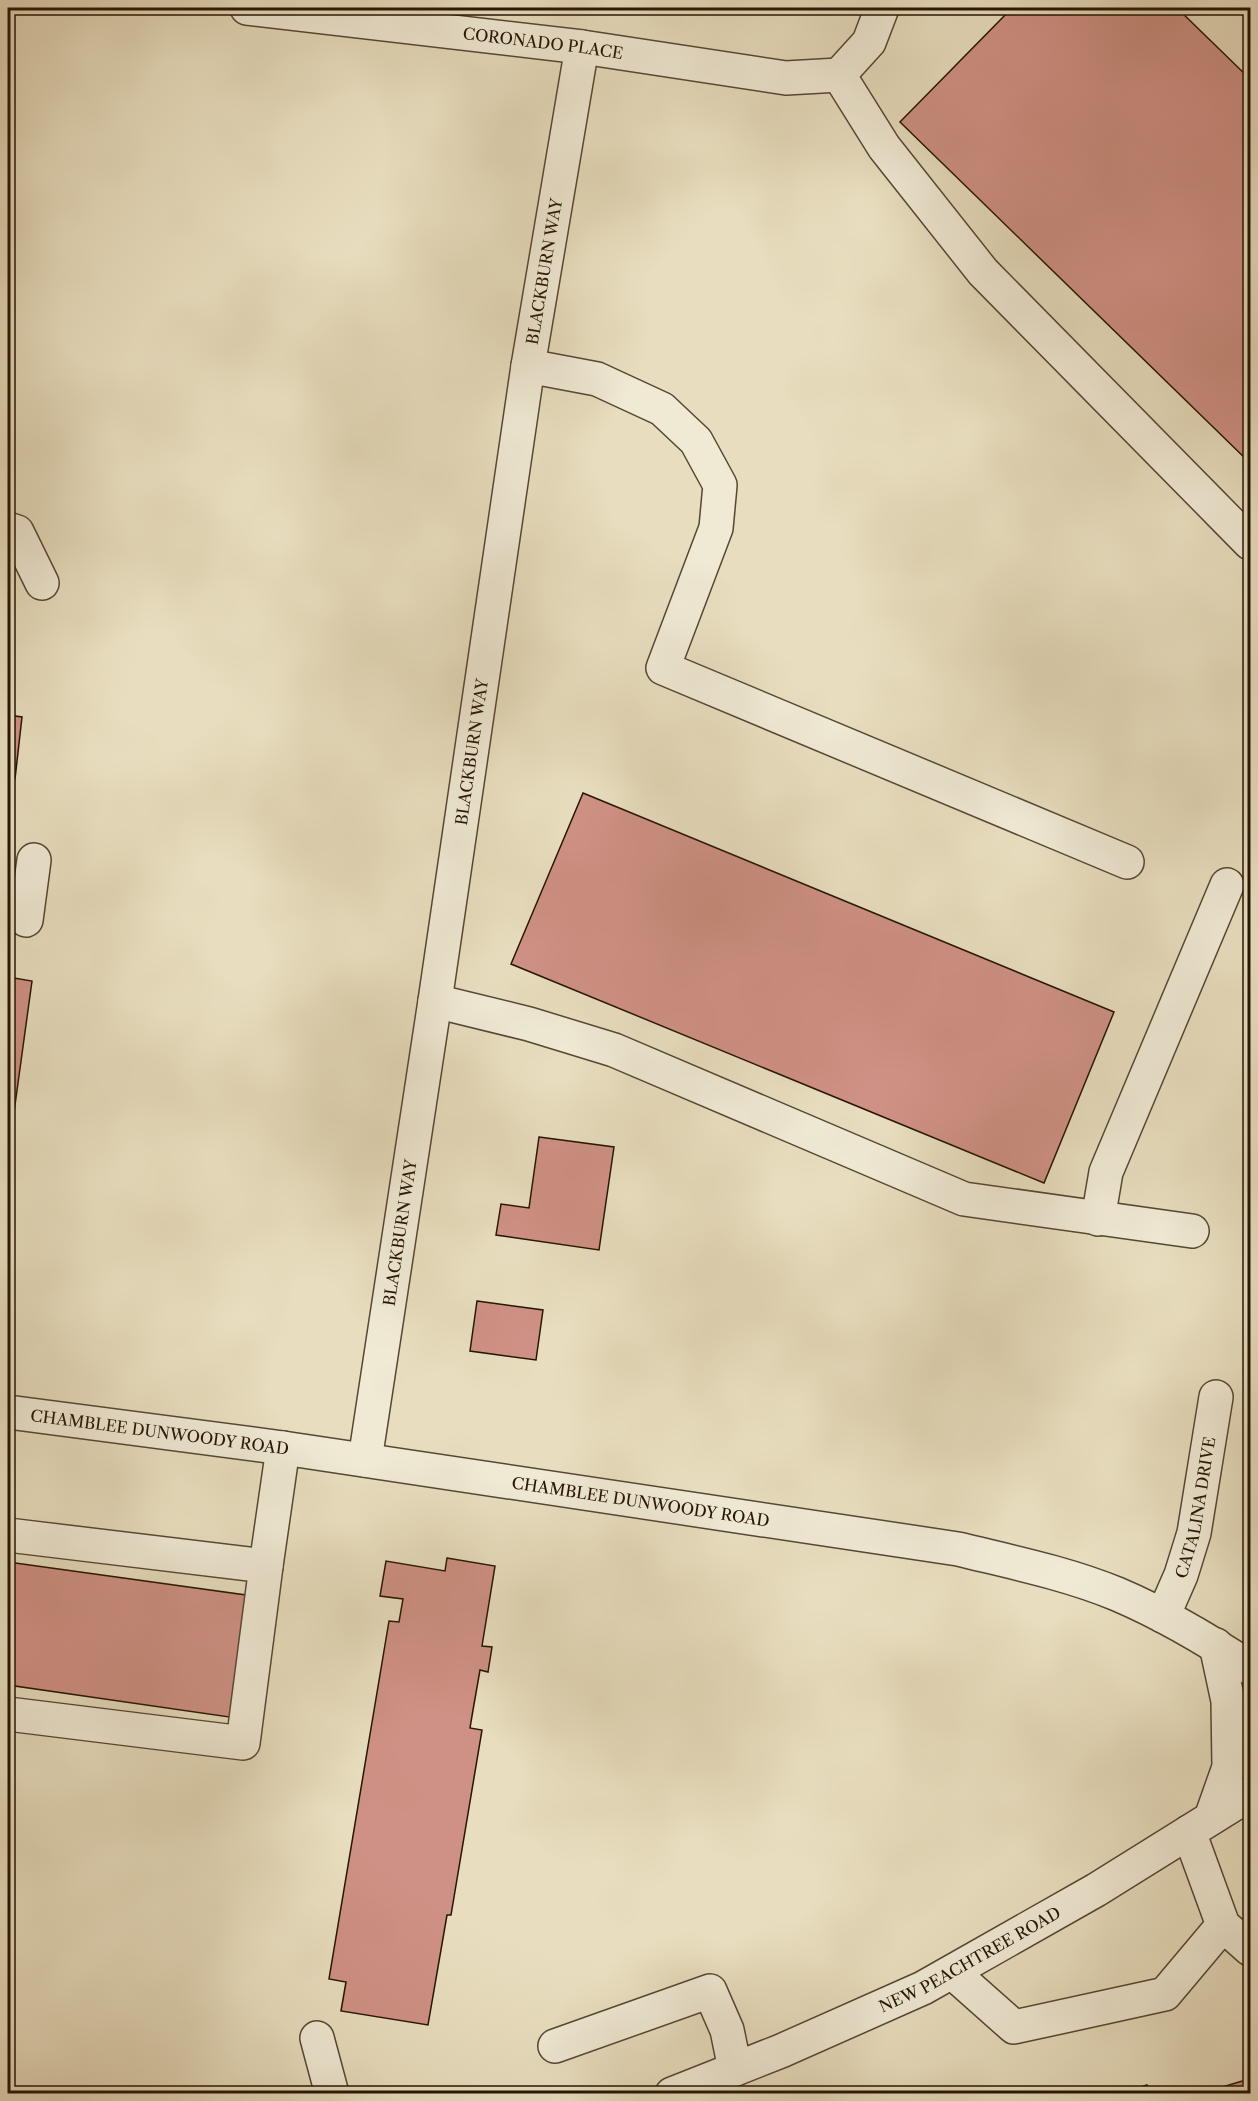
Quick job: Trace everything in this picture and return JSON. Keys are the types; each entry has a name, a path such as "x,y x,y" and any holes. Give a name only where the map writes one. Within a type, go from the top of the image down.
{"street":[{"name":"CORONADO PLACE","path":"247,8 582,46 786,78 839,75"},
{"path":"882,8 869,42 839,75 884,147 983,272 1251,543"},
{"name":"BLACKBURN WAY","path":"365,1460 528,366 582,46"},
{"path":"528,366 597,379 662,409 696,441 720,485 716,528 663,668 1127,862"},
{"path":"8,529 17,532 42,583"},
{"path":"26,920 34,860"},
{"path":"1098,1220 1106,1172 1227,885"},
{"path":"435,1001 529,1024 614,1050 964,1199 1098,1220 1192,1231"},
{"name":"CATALINA DRIVE","path":"1163,1616 1181,1575 1194,1533 1216,1396"},
{"name":"CHAMBLEE DUNWOODY ROAD","path":"8,1412 283,1448 958,1549 1041,1569 1116,1594 1216,1645 1251,1668"},
{"path":"8,1714 243,1743 283,1448"},
{"path":"8,1535 266,1566"},
{"path":"1216,1645 1228,1701 1229,1767 1200,1825 1223,1925 1251,1949"},
{"name":"NEW PEACHTREE ROAD","path":"672,2094 781,2051 923,1988 1096,1890 1251,1794"},
{"path":"952,1972 1014,2027 1165,1994 1223,1925"},
{"path":"555,2046 710,1991 727,2030 735,2069"},
{"path":"317,2038 332,2094"}],"building":[{"path":"1012,8 1177,8 1250,79 1250,463 900,122"},
{"path":"8,715 22,717 15,779 8,778"},
{"path":"583,793 1114,1012 1044,1183 511,964"},
{"path":"8,977 32,981 8,1156"},
{"path":"539,1137 614,1147 599,1250 496,1235 501,1204 529,1208"},
{"path":"477,1301 543,1310 536,1360 470,1351"},
{"path":"447,1558 495,1566 482,1646 492,1647 488,1672 480,1670 473,1710 470,1728 482,1730 451,1915 447,1915 428,2025 341,2011 346,1982 329,1979 389,1621 399,1622 403,1599 380,1596 386,1561 445,1571"},
{"path":"8,1562 253,1596 236,1718 8,1685"},
{"path":"8,2072 14,2094 8,2094"},
{"path":"1249,2079 1250,2094 1199,2094"},
{"path":"1147,2085 1151,2094 1118,2094"}]}
